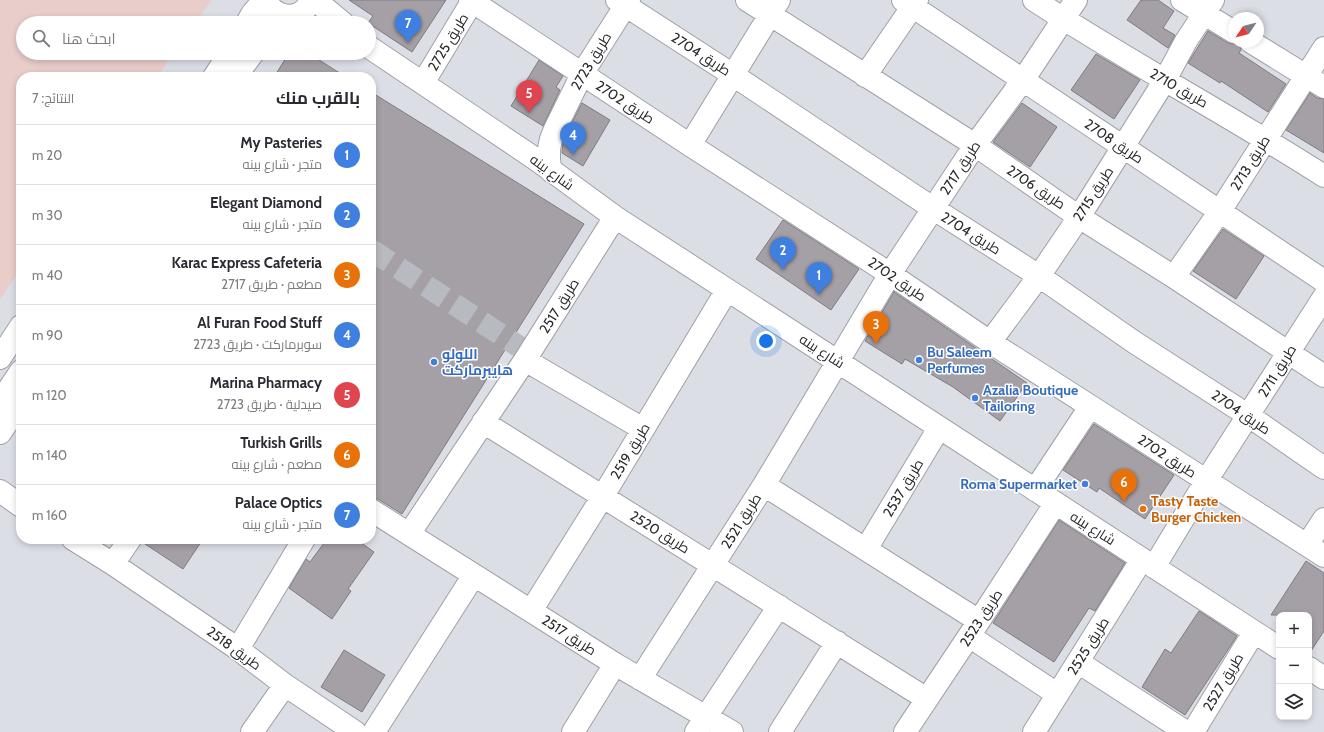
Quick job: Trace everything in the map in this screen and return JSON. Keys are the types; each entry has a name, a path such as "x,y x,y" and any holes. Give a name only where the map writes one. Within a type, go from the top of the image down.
{"street":[{"path":"251,16 264,0 274,12 285,16"},
{"path":"298,16 305,9 310,0"},
{"path":"315,0 334,16"},
{"name":"طريق 2702","path":"471,0 690,145 890,274 990,342 1316,551"},
{"name":"طريق 2725","path":"423,83 471,0"},
{"name":"طريق 2706","path":"747,0 774,7 865,76 975,145 1079,217 1174,277 1324,376"},
{"name":"طريق 2710","path":"1034,0 1165,80 1266,139 1324,176"},
{"name":"طريق 2717","path":"838,361 890,274 975,145 1023,80 1076,0"},
{"path":"1182,0 1208,7 1228,26"},
{"name":"طريق 2723","path":"551,171 548,150 551,139 582,74 624,2"},
{"name":"طريق 2704","path":"624,2 934,209 1038,276 1134,342 1249,416 1324,468"},
{"path":"865,76 911,2"},
{"name":"طريق 2708","path":"911,2 1023,80 1324,281"},
{"path":"690,145 774,7"},
{"name":"طريق 2715","path":"990,342 1079,217 1165,80 1208,7"},
{"path":"1261,48 1324,87"},
{"name":"طريق 2713","path":"1174,277 1220,211 1324,48"},
{"name":"شارع بينه","path":"376,52 551,171 615,217 1276,646"},
{"path":"217,72 225,60"},
{"path":"239,72 248,60"},
{"name":"طريق 2517","path":"409,534 525,360 615,217"},
{"name":"طريق 2519","path":"531,611 603,496 727,290"},
{"name":"طريق 2711","path":"1148,563 1206,481 1324,297"},
{"path":"0,358 16,334"},
{"path":"525,360 643,429"},
{"name":"طريق 2521","path":"640,679 764,485 838,361"},
{"path":"0,402 16,378"},
{"path":"1035,490 1090,407"},
{"path":"0,433 16,409"},
{"name":"طريق 2520","path":"483,422 927,699"},
{"name":"طريق 2537","path":"866,549 940,428"},
{"path":"764,485 866,549 974,629 1057,694"},
{"path":"0,491 16,502"},
{"name":"طريق 2523","path":"905,732 1055,504"},
{"name":"طريق 2517","path":"376,513 640,679 701,724 732,732"},
{"path":"1316,551 1324,519"},
{"name":"طريق 2518","path":"81,544 238,649 285,685 355,732"},
{"path":"113,564 127,544"},
{"path":"238,649 301,544"},
{"name":"طريق 2525","path":"1034,732 1078,662 1148,563"},
{"path":"374,732 474,575"},
{"path":"701,724 779,606"},
{"name":"طريق 2527","path":"1193,732 1254,632"},
{"path":"780,732 837,642"},
{"path":"1078,662 1186,732"},
{"path":"574,732 615,664"},
{"path":"1312,670 1324,678"},
{"path":"252,732 285,685"}],"shaded area":[{"path":"0,0 212,0 200,16 16,16 16,60 169,60 161,72 16,72 16,276 0,299"}],"building":[{"path":"349,0 446,0 412,52 376,28 376,16 373,16"},
{"path":"1141,0 1158,0 1174,11 1163,28 1175,35 1168,48 1127,20"},
{"path":"1208,31 1228,43 1228,48 1240,48 1239,53 1286,84 1268,112 1221,81 1220,83 1188,63"},
{"path":"1096,54 1140,80 1114,119 1071,90"},
{"path":"285,60 319,60 338,72 277,72"},
{"path":"539,60 563,76 556,87 560,90 543,126 511,106"},
{"path":"1310,93 1317,98 1324,99 1324,153 1286,130"},
{"name":"اللولو هايبرماركت","path":"376,95 584,224 402,514 376,499"},
{"path":"582,103 610,120 583,166 562,153 566,134"},
{"path":"1022,103 1057,127 1030,167 993,142"},
{"path":"783,220 859,269 831,310 756,259"},
{"path":"1223,229 1264,256 1236,299 1193,271"},
{"path":"894,292 1027,383 1000,421 953,387 905,359 902,364 865,341"},
{"path":"1094,424 1174,475 1145,519 1099,488 1097,492 1063,470"},
{"path":"1059,520 1125,563 1095,611 1089,608 1054,662 993,623"},
{"path":"145,544 200,544 183,569"},
{"path":"323,544 363,544 374,552 348,589 351,591 332,619 289,588 306,559 310,562"},
{"path":"1306,561 1324,573 1324,631 1312,649 1312,612 1276,612 1276,615 1271,615"},
{"path":"1199,611 1237,636 1185,715 1142,687 1165,649 1171,653"},
{"path":"344,650 385,675 362,712 321,687"}],"tunnel":[{"path":"376,253 529,353"}],"place":[{"name":"Palace Optics","path":"408,43"},
{"name":"Marina Pharmacy","path":"529,113"},
{"name":"Al Furan Food Stuff","path":"573,155"},
{"name":"Elegant Diamond","path":"783,270"},
{"name":"My Pasteries","path":"819,295"},
{"name":"Karac Express Cafeteria","path":"876,344"},
{"name":"Bu Saleem Perfumes","path":"919,360"},
{"name":"اللولو هايبرماركت","path":"434,362"},
{"name":"Azalia Boutique Tailoring","path":"975,398"},
{"name":"Roma Supermarket","path":"1085,484"},
{"name":"Turkish Grills","path":"1124,502"},
{"name":"Tasty Taste Burger Chicken","path":"1143,509"}]}
